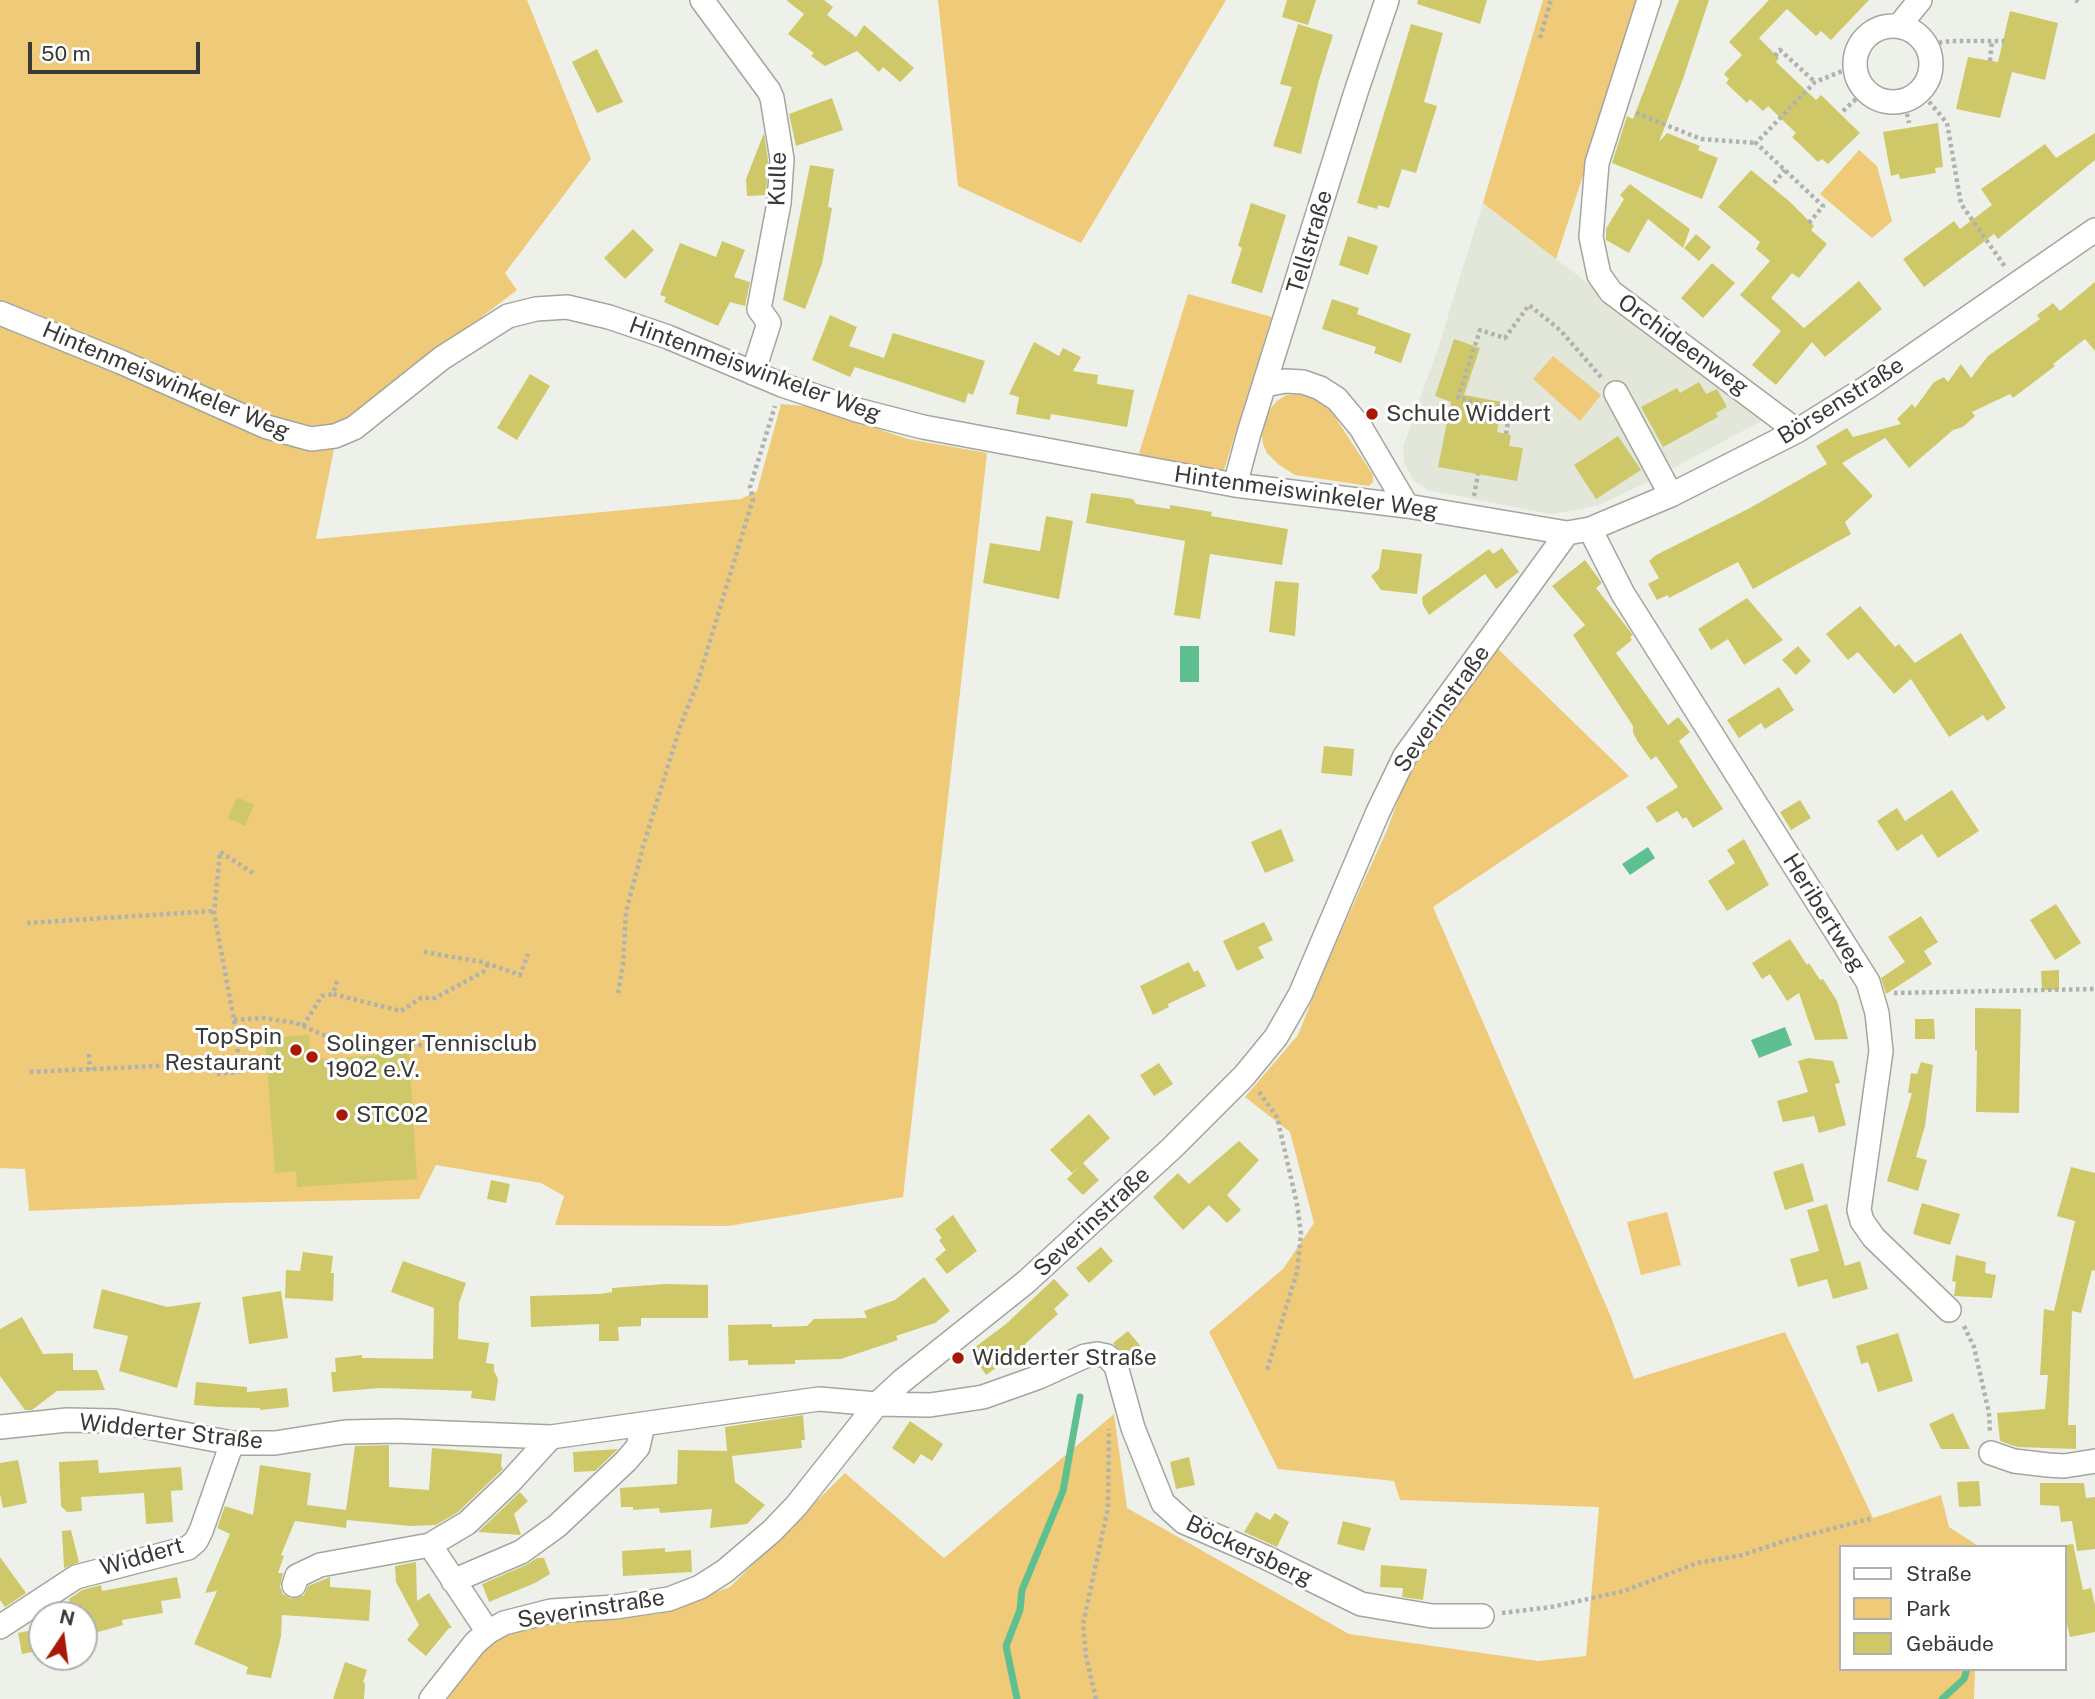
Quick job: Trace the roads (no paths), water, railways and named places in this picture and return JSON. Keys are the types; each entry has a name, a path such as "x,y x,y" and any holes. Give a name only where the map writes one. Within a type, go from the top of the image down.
{"street":[{"name":"Kulle","path":"702,0 769,91 780,148 779,202 758,309 769,323 753,373"},
{"name":"Tellstraße","path":"1235,485 1387,0"},
{"name":"Orchideenweg","path":"1650,0 1597,163 1591,230 1593,253 1602,282 1611,292 1797,431"},
{"path":"1899,26 1914,33 1925,45 1931,59 1930,69 1912,95 1885,101 1876,98 1860,84 1855,66 1857,50 1871,32 1881,27 1899,26 1920,0"},
{"name":"Börsenstraße","path":"1567,533 1590,529 1671,495 1797,431 1833,410 2095,230"},
{"name":"Hintenmeiswinkeler Weg","path":"0,313 121,362 267,427 311,439 335,436 354,428 465,343 508,316 536,309 582,309 668,337 782,385 857,410 923,427 1235,485 1407,506 1567,533"},
{"path":"1265,385 1285,381 1303,382 1320,388 1336,399 1361,428 1407,506"},
{"path":"1616,393 1671,495"},
{"name":"Heribertweg","path":"1590,529 1623,594 1862,972 1872,993 1881,1035 1880,1071 1859,1210 1862,1221 1874,1238 1949,1310"},
{"name":"Severinstraße","path":"431,1699 470,1649 488,1632 524,1616 669,1599 700,1587 726,1571 772,1531 839,1454 877,1404 1026,1282 1172,1148 1244,1076 1276,1037 1300,995 1377,814 1410,747 1567,533"},
{"name":"Böckersberg","path":"877,1404 930,1405 983,1397 1039,1377 1084,1356 1107,1356 1116,1366 1133,1428 1163,1503 1184,1522 1265,1557 1361,1604 1432,1616 1482,1616"},
{"name":"Widderter Straße","path":"0,1427 67,1420 115,1421 232,1443 275,1443 345,1432 396,1431 551,1437 819,1399 877,1404"},
{"path":"453,1581 521,1552 557,1526 638,1447 643,1424"},
{"path":"293,1585 297,1576 320,1565 430,1545 467,1523 510,1482 551,1437"},
{"name":"Widdert","path":"0,1627 76,1577 188,1548 196,1541 201,1531 232,1443"},
{"path":"1991,1453 2014,1461 2048,1465 2064,1466 2095,1461"},
{"path":"430,1545 488,1632"}],"waterway":[{"path":"1017,1699 1006,1646 1020,1610 1022,1590 1063,1491 1080,1397"},
{"path":"1942,1699 1964,1679 1966,1671"}],"place":[{"name":"Schule Widdert","path":"1372,414"},
{"name":"TopSpin Restaurant","path":"296,1050"},
{"name":"Solinger Tennisclub 1902 e.V.","path":"312,1057"},
{"name":"STC02","path":"342,1115"},
{"name":"Widderter Straße","path":"958,1358"}]}
